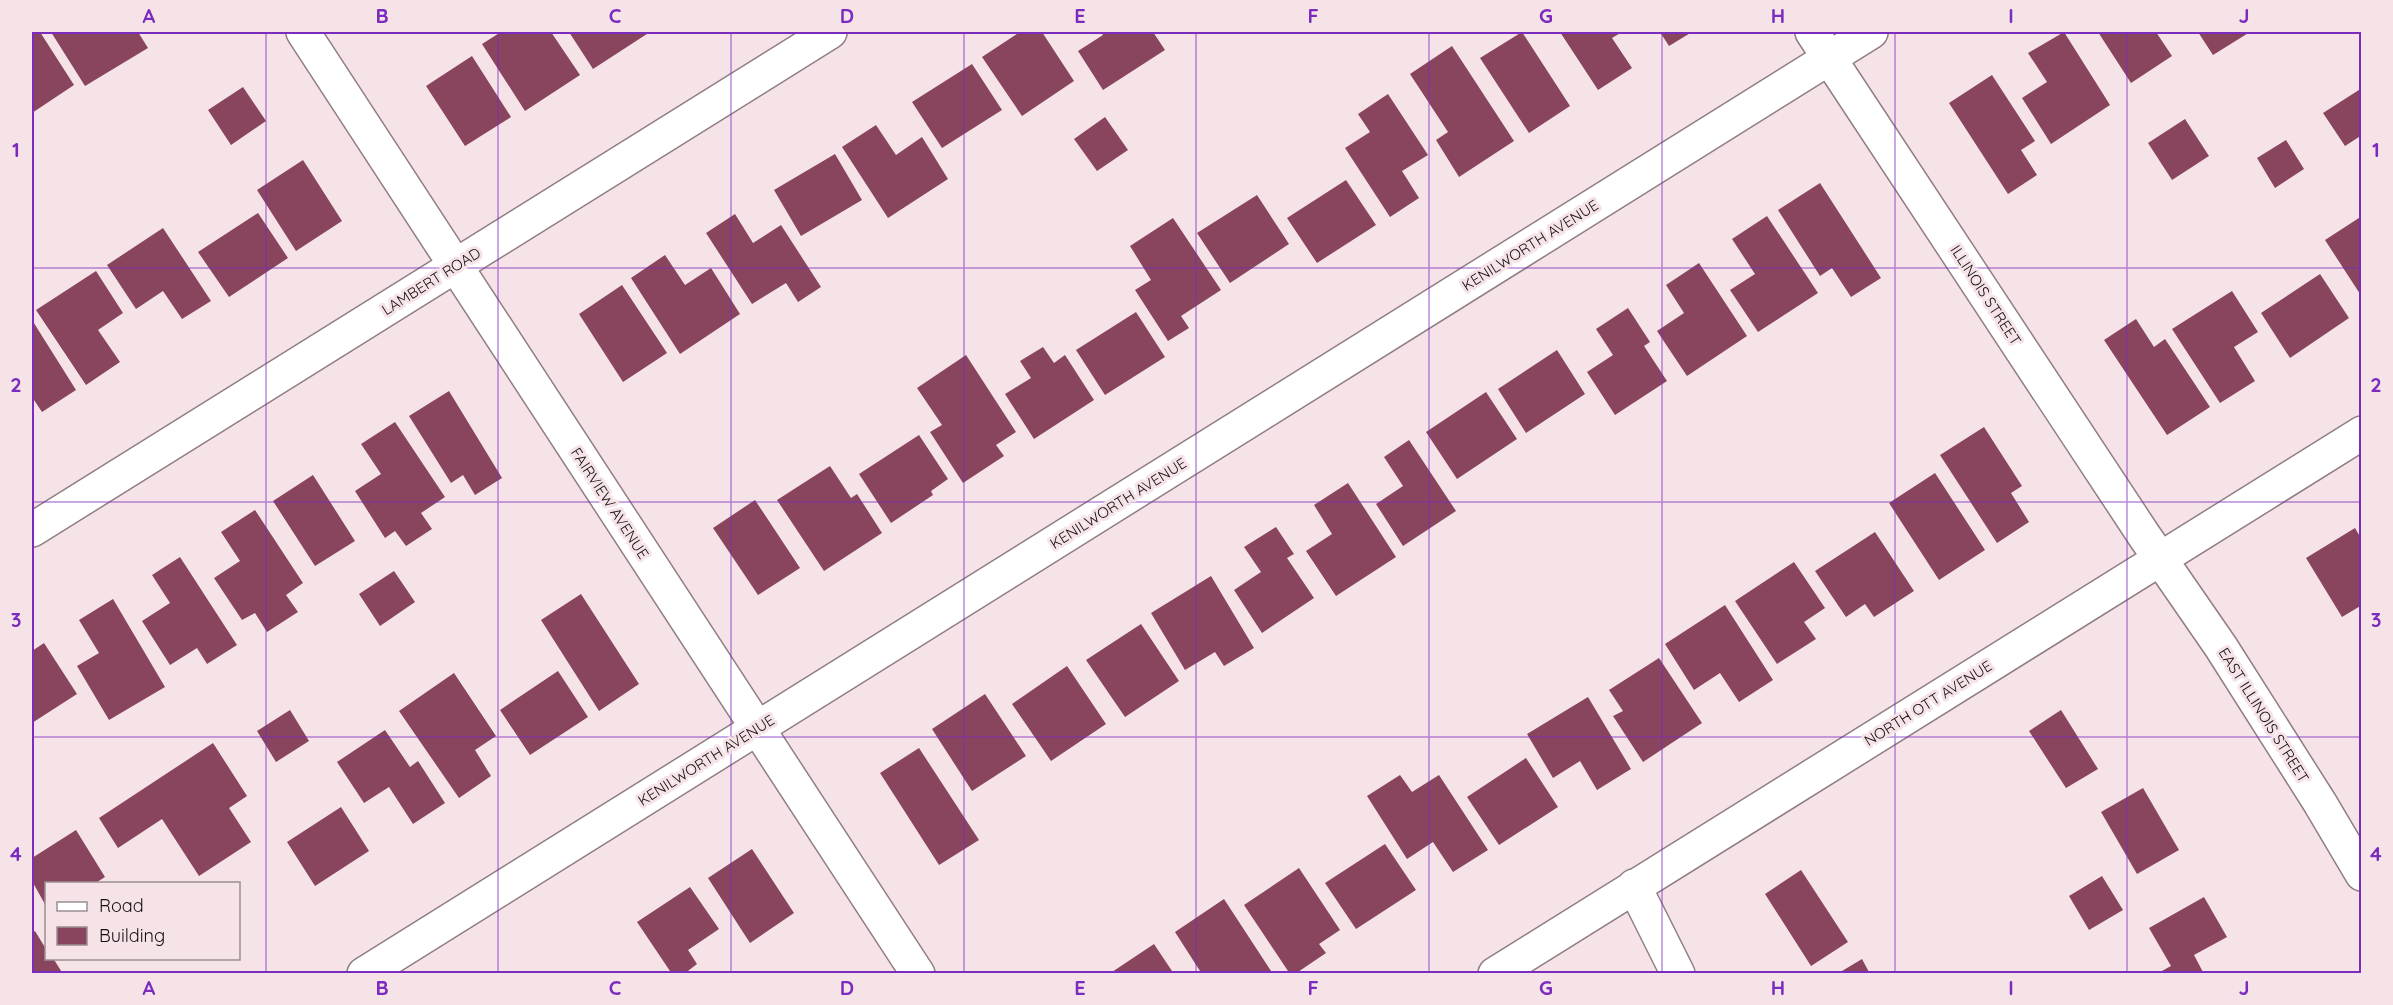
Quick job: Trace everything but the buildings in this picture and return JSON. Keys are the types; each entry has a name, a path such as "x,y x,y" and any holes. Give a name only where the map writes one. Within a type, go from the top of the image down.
{"street":[{"name":"FAIRVIEW AVENUE","path":"303,32 918,974"},
{"name":"LAMBERT ROAD","path":"32,530 830,32"},
{"name":"KENILWORTH AVENUE","path":"364,974 758,728 1820,45 1871,32"},
{"name":"ILLINOIS STREET","path":"1820,45 2160,559"},
{"name":"NORTH OTT AVENUE","path":"1495,974 2361,433"},
{"name":"EAST ILLINOIS STREET","path":"2160,559 2221,647 2320,803 2361,874"},
{"path":"1634,886 1678,974"}]}
